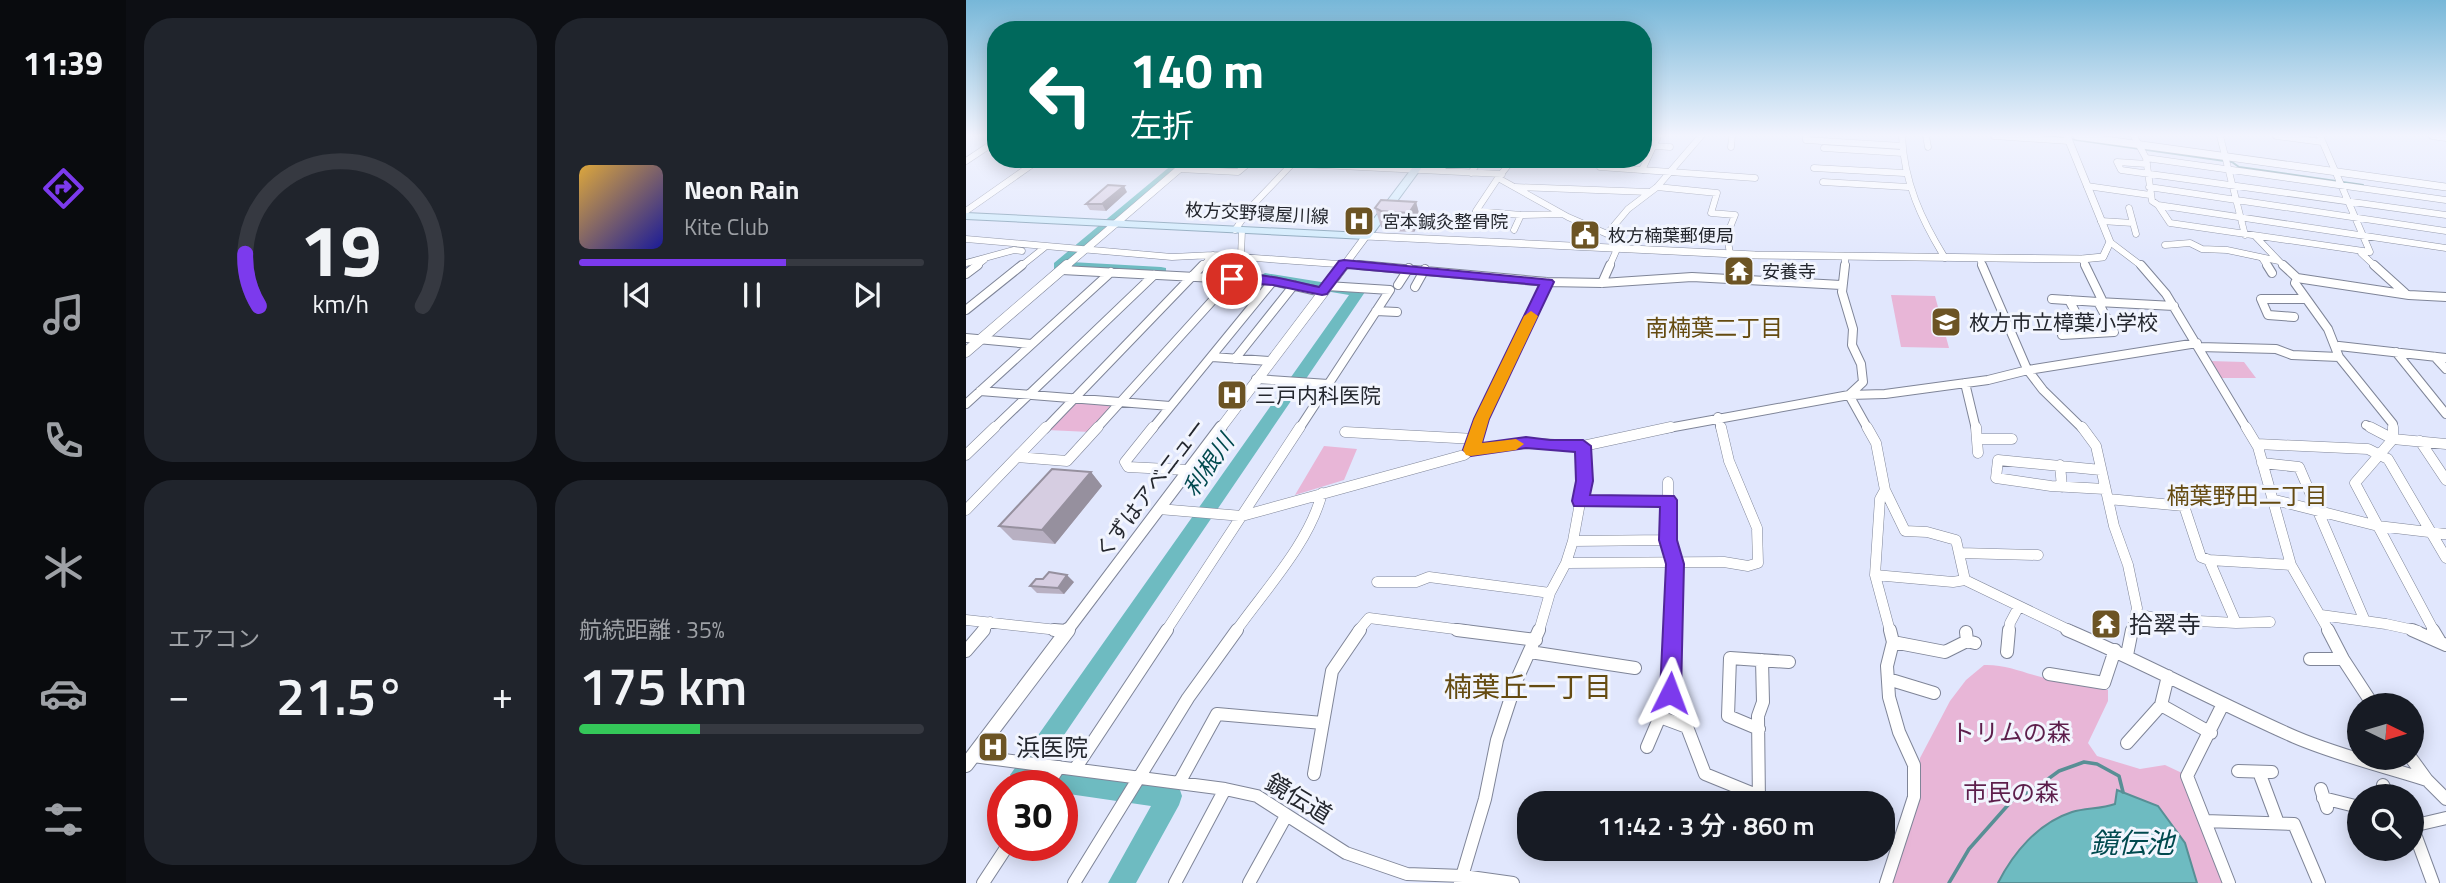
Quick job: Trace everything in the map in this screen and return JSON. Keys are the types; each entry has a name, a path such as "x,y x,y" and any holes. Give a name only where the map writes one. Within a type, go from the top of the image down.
{"main road":[{"path":"1366,236 1411,177"},
{"name":"枚方交野寝屋川線","path":"966,216 1366,236"}],"street":[{"path":"966,211 1014,177"},
{"path":"966,352 1085,250 1110,224 1169,177"},
{"path":"1241,256 1239,230 1251,207 1283,177"},
{"path":"1499,177 1476,211 1521,215 1562,214"},
{"path":"1501,177 1513,187 1562,214 1621,240 1602,283"},
{"path":"1607,234 1628,209 1666,177"},
{"path":"1742,177 1755,178"},
{"path":"1905,177 1922,222 1945,258"},
{"path":"2083,177 2110,242 2156,281 2174,306 2257,444 2291,565 2343,659 2365,693"},
{"path":"2149,177 2152,201 2158,205 2170,223 2361,253 2370,252 2337,177"},
{"path":"2184,177 2446,215"},
{"path":"2231,177 2245,235"},
{"path":"2286,177 2446,200"},
{"path":"2374,177 2446,187"},
{"path":"1824,182 1908,187"},
{"path":"2087,186 2236,200 2446,231"},
{"path":"1513,187 1649,192"},
{"path":"1657,187 1717,192 1710,213 1735,215 1727,235 1730,254"},
{"path":"2158,205 2446,248"},
{"path":"2129,208 2136,233"},
{"path":"1514,230 1521,215"},
{"path":"2101,221 2133,223"},
{"path":"1366,236 1730,254 1980,259 2103,257 2110,242"},
{"name":"くずはアベニュー","path":"969,760 1366,236"},
{"path":"2255,236 2297,278 2328,280 2357,288 2406,294 2446,296"},
{"path":"967,240 1042,249"},
{"path":"2165,245 2190,243 2202,249 2227,250 2279,261"},
{"path":"966,310 1042,249"},
{"path":"966,263 1014,250 1085,250 1172,257 1241,256 1425,269 1547,282 1602,283 1699,277 1841,285"},
{"path":"2361,253 2406,294"},
{"path":"966,510 1213,255"},
{"path":"1845,256 1846,271 1841,285 1855,334 1852,345 1861,364 1863,382 1849,395"},
{"path":"966,274 987,257"},
{"path":"2262,258 2272,273"},
{"path":"1980,259 2028,370 2062,410 2090,435 2096,446 2114,526 2128,565 2137,608 2127,655"},
{"path":"2062,335 2114,332 2082,259"},
{"path":"1398,285 1409,268"},
{"path":"1415,288 1425,269"},
{"path":"1062,270 1273,281 1325,289 1390,290 1075,769"},
{"path":"966,404 1111,272"},
{"path":"966,455 1154,275"},
{"path":"2297,278 2295,283 2303,299 2339,346 2339,357 2393,424 2393,439 2354,483 2442,642"},
{"path":"1017,457 1067,461 1232,279"},
{"path":"1188,470 1128,467 1125,462 1273,281"},
{"path":"1471,450 1481,419 1547,282"},
{"path":"1235,359 1294,285"},
{"path":"2052,299 2174,306"},
{"path":"2294,317 2268,315 2262,299 2303,299"},
{"path":"2069,300 2086,332"},
{"path":"1376,311 1396,312"},
{"path":"966,338 1031,344"},
{"path":"1159,509 1242,516 1464,455 1471,450 1526,443 1583,446 1718,416 1849,395 1965,383 2028,370 2198,345 2276,349 2292,355 2339,357"},
{"path":"2339,346 2446,358"},
{"path":"2396,352 2446,414"},
{"path":"1212,357 1269,361"},
{"path":"2435,357 2446,369"},
{"path":"1256,379 1328,384"},
{"path":"1965,383 1976,422 1978,453"},
{"path":"980,391 1170,405"},
{"path":"1849,395 1876,443 1885,491 1895,504 1905,531 1955,540 1965,580"},
{"path":"1566,563 1724,562 1748,566 1758,563 1757,528 1733,473 1718,416"},
{"path":"2366,425 2393,439 2446,444"},
{"path":"1345,432 1475,439"},
{"path":"1977,439 2012,439"},
{"path":"2420,441 2446,480"},
{"path":"2257,444 2345,446 2368,449 2388,459 2446,558"},
{"path":"1462,880 1485,799 1497,740 1517,678 1533,646 1550,593 1566,563 1573,541 1584,481 1583,446"},
{"path":"2101,470 1998,460 1996,478 2184,506 2201,557 2208,560 2291,565"},
{"path":"2262,463 2300,467 2365,621"},
{"path":"2060,465 2062,487"},
{"path":"1647,747 1670,693 1675,564 1668,540 1668,482"},
{"path":"1885,491 1880,499 1875,575 1893,642 1886,666 1889,697 1899,732 1914,765 1914,797 1886,883"},
{"path":"1074,883 1188,698 1304,536 1317,514 1322,493"},
{"path":"1580,501 1668,500"},
{"path":"2274,500 2378,526 2446,534"},
{"path":"1573,541 1668,540"},
{"path":"1960,553 2038,555"},
{"path":"2208,560 2236,623"},
{"path":"1875,575 1953,582 1965,580 2018,608 2127,655 2223,705 2298,738 2427,780"},
{"path":"1377,582 1391,578 1416,582 1429,577 1550,593"},
{"path":"2007,652 2010,624 2018,608"},
{"path":"2136,614 2160,619 2270,622"},
{"path":"2321,615 2365,621 2442,642"},
{"path":"1314,774 1332,671 1346,647 1369,618 1533,646 1635,668"},
{"path":"966,620 1067,631"},
{"path":"966,651 990,622"},
{"path":"1893,642 1945,652 1969,639"},
{"path":"2049,674 2104,683 2115,650"},
{"path":"1759,729 1728,716 1730,658 1789,662"},
{"path":"2310,659 2343,659"},
{"path":"1759,791 1758,716 1763,702 1762,660"},
{"path":"2127,743 2161,705 2168,676"},
{"path":"1888,679 1934,693"},
{"path":"2161,705 2211,733"},
{"path":"2223,705 2187,776 2229,883"},
{"path":"1179,783 1217,714 1323,723"},
{"path":"1660,717 1687,727 1705,774 1740,791"},
{"name":"鏡伝道","path":"969,760 1030,763 1225,789 1257,796 1346,853 1407,874 1513,883"},
{"path":"2420,770 2446,800"},
{"path":"2238,771 2266,772 2278,823"},
{"path":"1175,883 1225,789"},
{"path":"2324,799 2347,804"},
{"path":"1249,883 1286,816"},
{"path":"2424,822 2446,818"},
{"path":"2205,821 2294,824 2319,883"},
{"path":"983,883 997,861"},
{"path":"2424,861 2433,883"}],"green space":[{"path":"1891,295 1935,296 1949,348 1901,347"},
{"path":"2209,361 2244,362 2256,378 2220,378"},
{"path":"1071,404 1110,404 1112,407 1090,432 1047,430"},
{"path":"1324,446 1357,449 1344,480 1295,495"},
{"name":"市民の森","path":"1984,665 2002,666 2045,678 2088,684 2108,690 2108,701 2088,743 2097,756 2140,769 2165,765 2182,773 2222,883 1892,883 1920,793 1920,758 1950,701 1966,680"}],"water":[{"name":"鏡伝池","path":"2117,790 2158,806 2185,843 2197,883 1998,883 2019,850 2038,831 2072,812 2115,804"}],"building":[{"path":"1108,185 1124,186 1102,204 1086,204"},
{"path":"1381,200 1416,202 1409,213 1375,208"},
{"path":"1052,469 1091,472 1042,530 999,526"},
{"path":"1049,572 1067,575 1058,588 1030,586 1036,579 1043,579"}],"waterway":[{"name":"利根川","path":"1161,271 1059,266 1164,177"},
{"path":"2309,177 2363,185"},
{"name":"利根川","path":"1121,883 1170,796 1022,775 1358,292 1265,277"},
{"path":"1949,883 1969,849 2016,796 2030,792 2059,771 2084,762 2097,764 2119,776 2123,792"}],"slow traffic":[{"path":"1516,444 1471,450 1481,419 1531,316"}],"place":[{"name":"宮本鍼灸整骨院","path":"1359,221"},
{"name":"枚方楠葉郵便局","path":"1585,235"},
{"name":"安養寺","path":"1739,271"},
{"name":"枚方市立樟葉小学校","path":"1946,322"},
{"name":"三戸内科医院","path":"1232,395"},
{"name":"拾翠寺","path":"2106,624"},
{"name":"浜医院","path":"993,747"}],"district":[{"name":"南楠葉二丁目","path":"1714,327"},
{"name":"楠葉野田二丁目","path":"2247,495"},
{"name":"楠葉丘一丁目","path":"1528,686"}],"route":[{"path":"1232,279 1273,281 1322,292 1344,264 1425,269 1547,282 1481,419 1471,450 1526,443 1583,446 1584,481 1580,501 1668,500 1668,540 1675,564 1670,693"}],"park label":[{"name":"トリムの森","path":"2011,732"}]}
